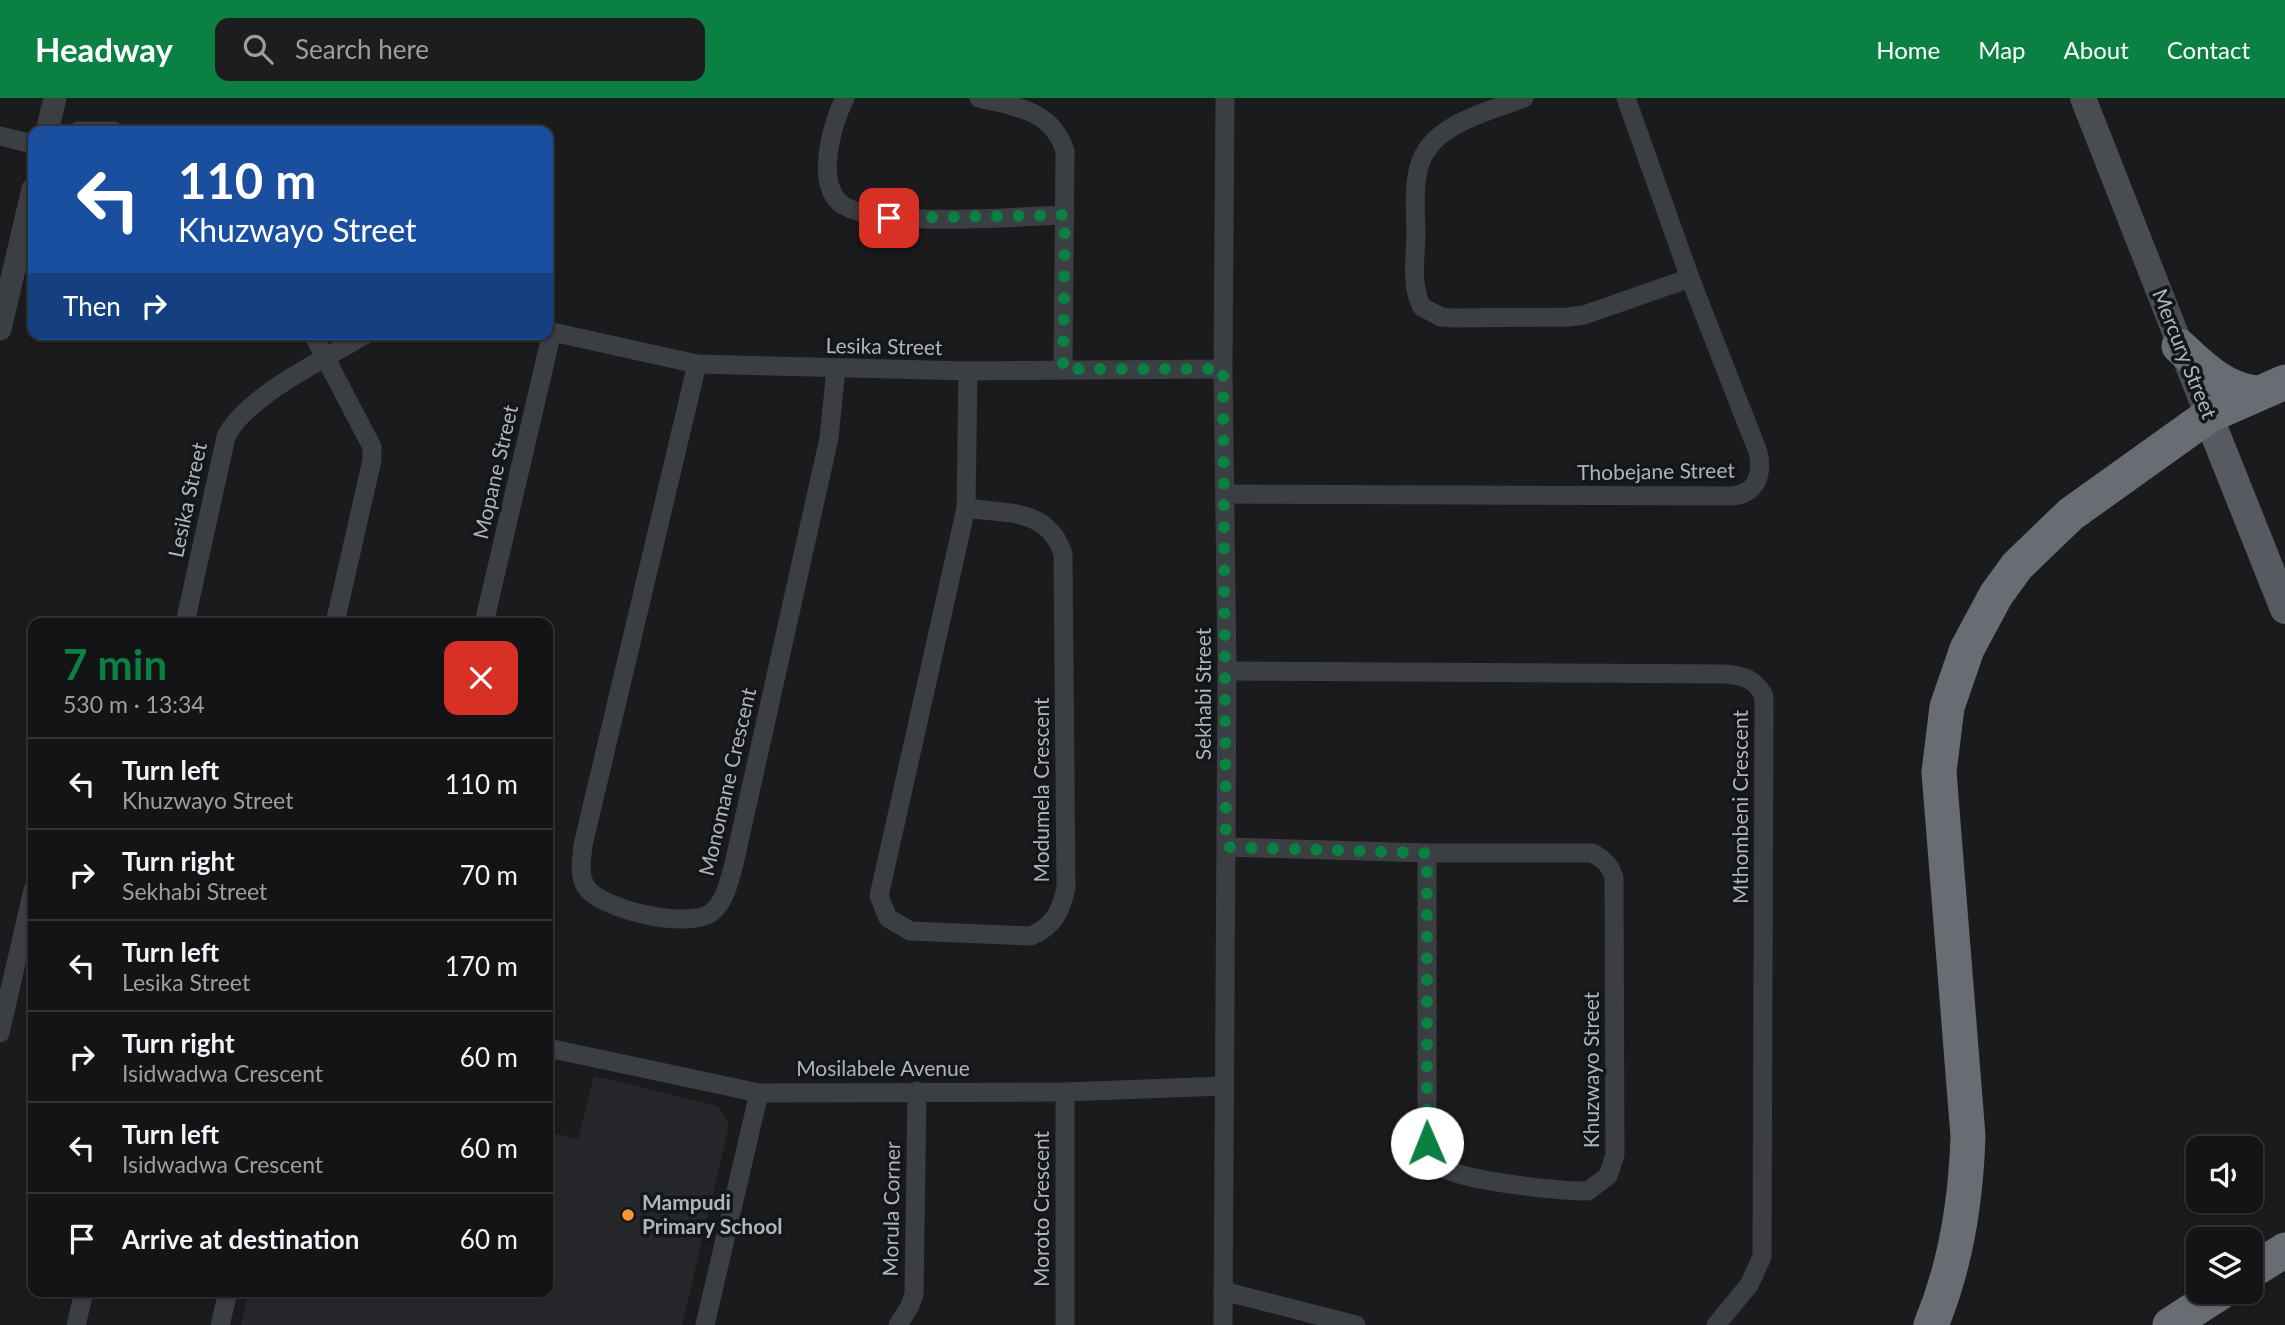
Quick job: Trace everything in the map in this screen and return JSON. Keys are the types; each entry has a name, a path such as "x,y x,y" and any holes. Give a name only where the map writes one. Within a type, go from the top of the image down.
{"highway":[{"path":"2179,346 2221,382 2241,391 2271,387"},
{"path":"1931,1325 1959,1231 1968,1136 1940,813 1939,772 1947,707 1967,649 1981,621 2017,566 2071,514 2208,415 2271,387"},
{"path":"2263,1264 2285,1250"},
{"path":"2170,1325 2202,1304"}],"main road":[{"name":"Mercury Street","path":"2083,98 2285,609"}],"street":[{"path":"48,126 55,98"},
{"path":"845,98 837,122 827,175 831,191 838,202 855,211 889,218 1065,215"},
{"path":"979,98 1033,111 1056,128 1065,151 1063,369"},
{"name":"Sekhabi Street","path":"1223,1325 1227,671 1223,369 1225,98"},
{"path":"1524,98 1453,127 1433,141 1425,152 1417,181 1415,286 1422,307 1441,317 1454,318 1568,317 1584,315 1690,278"},
{"name":"Thobejane Street","path":"1226,494 1744,495 1753,488 1761,466 1758,452 1690,278 1626,98"},
{"path":"0,136 28,143"},
{"path":"0,329 28,210"},
{"name":"Lesika Street","path":"553,332 697,364 968,371 1223,369"},
{"path":"316,340 372,447 372,460 336,618"},
{"name":"Lesika Street","path":"185,618 226,437 233,423 251,405 356,340"},
{"name":"Mopane Street","path":"485,618 548,340"},
{"name":"Monomane Crescent","path":"697,364 583,845 581,866 587,889 605,903 682,920 699,920 712,912 723,900 734,864 829,438 836,369"},
{"name":"Modumela Crescent","path":"967,508 1031,517 1042,522 1058,541 1063,554 1066,888 1062,907 1054,920 1044,930 1031,936 910,931 888,918 879,896 967,508 968,371"},
{"name":"Mthombeni Crescent","path":"1227,671 1725,674 1750,677 1759,686 1765,696 1762,1256 1749,1285 1716,1325"},
{"name":"Khuzwayo Street","path":"1226,847 1427,853 1592,853 1609,865 1614,877 1615,1156 1608,1176 1588,1191 1461,1175 1437,1165 1430,1154 1427,1128 1427,853"},
{"path":"0,1033 28,912"},
{"name":"Mosilabele Avenue","path":"553,1049 759,1093 917,1090 1065,1092 1224,1086"},
{"name":"Morula Corner","path":"898,1325 914,1294 917,1090"},
{"name":"Moroto Crescent","path":"1065,1092 1065,1325"},
{"path":"705,1325 759,1093"},
{"path":"1223,1291 1356,1325"},
{"path":"76,1325 83,1297"},
{"path":"220,1325 227,1297"}],"shaded area":[{"name":"Mampudi Primary School","path":"594,1076 718,1106 729,1125 682,1325 241,1325 248,1297 553,1297 553,1133 578,1139"}],"place":[{"name":"Mampudi Primary School","path":"628,1215"}],"route":[{"path":"889,218 1065,215 1063,369 1223,369 1226,494 1226,847 1427,853 1427,1143"}]}
